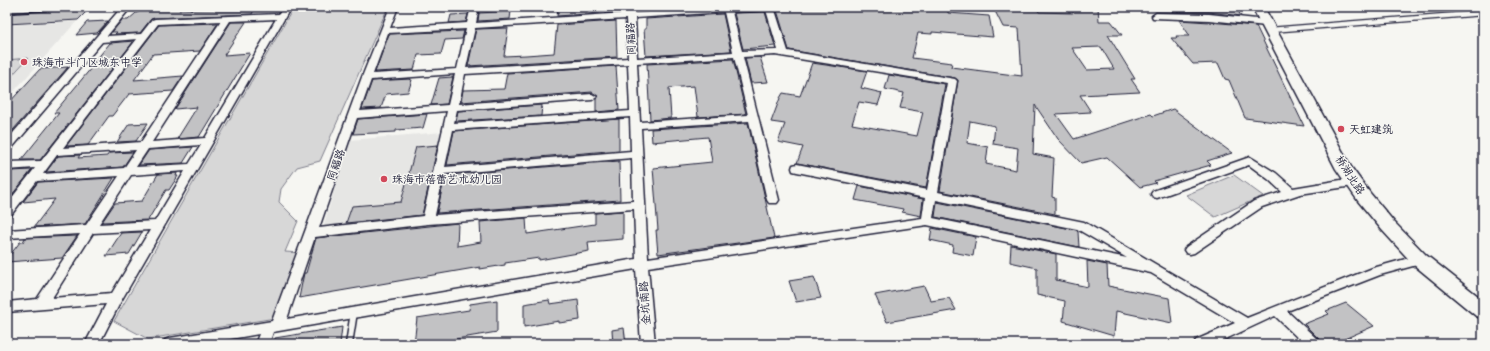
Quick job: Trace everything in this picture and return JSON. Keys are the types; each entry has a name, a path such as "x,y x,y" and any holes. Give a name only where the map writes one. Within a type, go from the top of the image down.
{"main road":[{"name":"桥湖北路","path":"1258,7 1330,145 1353,182 1388,226 1420,260 1483,311"}],"street":[{"path":"7,9 40,7"},
{"path":"7,147 127,7"},
{"name":"同福路","path":"262,344 273,325 311,233 367,77 394,7"},
{"path":"428,220 475,7"},
{"path":"385,31 471,26 630,12 770,7 784,53"},
{"path":"728,9 773,200"},
{"path":"7,212 155,22 227,19 285,11"},
{"path":"92,344 116,298 285,11"},
{"name":"同福路","path":"630,12 642,263"},
{"path":"1156,16 1209,17 1268,26"},
{"path":"41,304 227,19"},
{"path":"100,39 144,36"},
{"path":"367,77 775,52 952,81 927,221"},
{"path":"354,115 592,97"},
{"path":"449,127 635,114"},
{"path":"636,126 754,118"},
{"path":"54,152 208,140"},
{"path":"439,171 637,154"},
{"path":"1157,194 1250,161 1272,176 1290,193"},
{"path":"7,166 45,164"},
{"path":"33,178 192,168"},
{"path":"797,168 1080,225 1247,324"},
{"path":"1190,250 1258,204 1290,193 1353,182"},
{"path":"311,233 428,220 640,205"},
{"path":"170,344 273,325 642,263 927,221 1155,269"},
{"path":"7,234 160,225"},
{"path":"1201,344 1277,310 1377,271 1420,260"},
{"name":"金坑南路","path":"642,263 648,344"},
{"path":"7,307 116,298"},
{"path":"1277,310 1313,344"}],"lane":[{"path":"1268,26 1483,13"},
{"path":"349,344 354,312"}],"shaded area":[{"path":"294,7 388,7 320,161 297,167 281,189 279,202 298,221 285,252 301,253 275,318 148,339 114,321"},
{"name":"珠海市斗门区城东中学","path":"77,21 7,99 7,25"},
{"path":"28,58 7,81 7,60"},
{"name":"珠海市蓓蕾艺术幼儿园","path":"443,132 423,219 322,230 350,140"},
{"path":"1234,175 1263,196 1215,217 1186,195"}],"building":[{"path":"149,7 181,7 179,10 255,8 252,14 155,18 151,19 140,33 115,34 117,32 112,32 122,20 128,20 136,13"},
{"path":"576,7 616,7 616,12 557,16 558,9"},
{"path":"776,7 948,7 948,13 989,16 993,37 932,32 932,34 918,33 912,58 952,63 951,67 1022,76 1019,28 1003,27 993,7 1037,9 1039,12 1073,13 1073,7 1098,7 1099,21 1111,21 1122,35 1108,35 1135,79 1131,79 1140,92 1080,95 1091,112 1056,114 1074,139 1151,114 1153,116 1173,109 1232,153 1207,161 1211,165 1154,181 1156,183 1140,187 1107,157 1081,163 1058,139 1035,105 1033,154 1054,158 1052,197 1055,198 1055,214 940,191 958,80 955,78 789,50","holes":["1101,47 1114,69 1087,70 1072,48","970,121 995,126 993,144 1018,148 1016,170 986,164 988,147 967,143"]},
{"path":"1169,7 1232,9 1238,11 1241,16 1209,12 1173,12"},
{"path":"90,8 78,20 7,24 7,14"},
{"path":"511,11 510,19 478,21 479,13"},
{"path":"765,12 775,46 743,49 734,13"},
{"path":"468,14 466,22 449,23 451,15"},
{"path":"723,14 731,51 646,56 644,29 646,29 646,19"},
{"path":"1179,20 1256,26 1304,126 1245,118 1229,80 1225,79 1218,63 1193,64 1171,38 1177,38 1176,36 1190,36"},
{"path":"108,21 97,33 76,35 87,22"},
{"path":"616,21 617,57 468,66 476,29 508,28 504,56 526,55 554,53 557,25"},
{"path":"231,22 246,22 224,55 250,53 199,137 177,139 197,107 175,109"},
{"path":"218,23 200,51 153,54 134,80 183,76 173,91 129,94 112,116 109,116 88,145 66,146 159,25"},
{"path":"464,31 462,39 445,40 441,54 418,55 414,70 375,72 389,34"},
{"path":"134,41 40,160 21,160 59,113 54,113 110,43"},
{"path":"760,57 768,82 751,83 745,58"},
{"path":"733,59 746,114 698,117 694,86 669,88 671,118 650,120 647,64"},
{"path":"812,63 867,71 861,88 882,93 878,105 859,102 852,124 917,136 923,112 900,108 904,93 885,89 889,75 945,84 926,188 797,163 803,147 778,142 785,124 771,122 783,93 800,96"},
{"path":"616,66 619,110 596,112 596,99 598,96 592,92 461,102 463,90 504,89 507,73"},
{"path":"68,67 7,137 7,105 40,69"},
{"path":"453,77 447,104 431,105 439,78"},
{"path":"411,79 408,92 386,94 381,108 362,109 372,81"},
{"path":"542,105 541,116 456,121 458,111"},
{"path":"427,114 423,128 396,130 396,132 353,134 358,119"},
{"path":"619,119 619,150 447,165 454,131"},
{"path":"148,123 136,141 117,142 129,124"},
{"path":"748,123 774,238 658,254 656,230 658,230 653,168 712,162 708,137 652,142 651,129"},
{"path":"438,145 422,215 346,223 352,206 401,202 416,147"},
{"path":"193,147 183,163 139,165 149,150"},
{"path":"133,152 123,167 46,172 58,156 80,155 78,158 107,156 109,153"},
{"path":"619,161 620,200 437,213 445,175"},
{"path":"32,170 11,196 7,197 7,176 11,171"},
{"path":"177,173 176,176 178,176 169,190 166,190 148,220 102,222 115,203 142,201 158,174"},
{"path":"114,178 85,224 34,227 55,199 23,202 38,182"},
{"path":"859,186 923,199 921,216 902,212 903,209 855,200"},
{"path":"937,202 1076,230 1078,232 1079,247 935,217"},
{"path":"623,211 623,239 588,242 589,251 539,260 539,258 505,263 505,265 480,269 480,267 299,298 304,273 306,273 316,238 458,223 457,246 481,242 480,222 526,218 527,234 595,224 595,213"},
{"path":"932,228 976,237 973,256 952,252 953,245 930,240"},
{"path":"142,232 129,254 106,256 121,233"},
{"path":"77,236 62,258 7,262 7,259 25,238"},
{"path":"1011,245 1056,254 1056,280 1088,287 1087,261 1107,265 1108,286 1169,298 1172,323 1116,311 1114,336 1063,321 1065,301 1037,295 1037,268 1010,262"},
{"path":"814,277 821,298 796,302 789,281"},
{"path":"924,286 931,301 949,298 956,310 887,322 875,295"},
{"path":"497,300 497,332 426,344 414,344 417,318 469,310 470,304"},
{"path":"549,300 550,304 578,300 580,320 559,323 559,321 524,327 524,304"},
{"path":"1346,303 1374,326 1333,344 1322,344 1304,324 1329,314 1326,311"},
{"path":"342,327 340,344 275,344 275,338"},
{"path":"624,328 626,344 613,344 612,330"}],"place":[{"name":"珠海市斗门区城东中学","path":"24,62"},
{"name":"天虹建筑","path":"1341,129"},
{"name":"珠海市蓓蕾艺术幼儿园","path":"384,179"}]}
